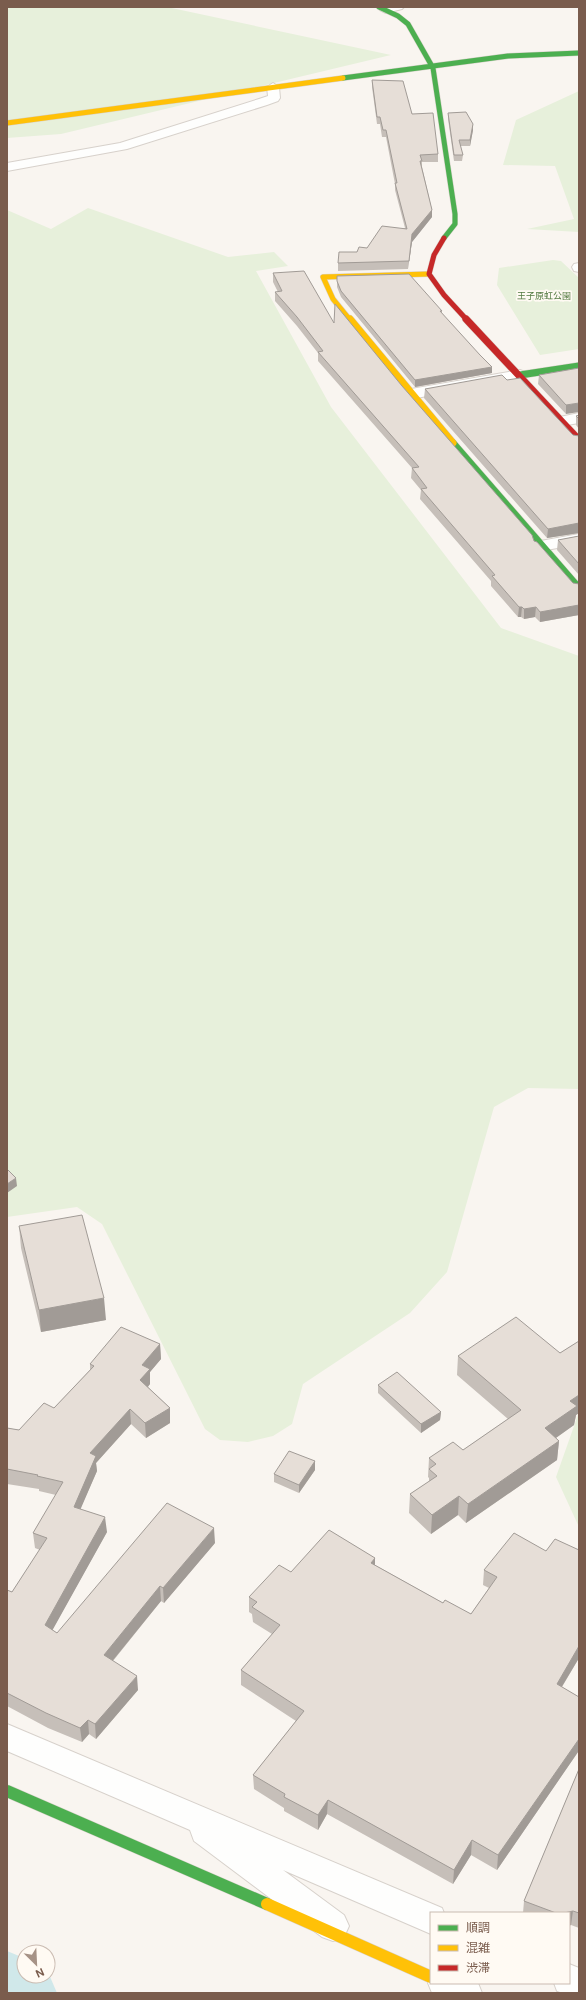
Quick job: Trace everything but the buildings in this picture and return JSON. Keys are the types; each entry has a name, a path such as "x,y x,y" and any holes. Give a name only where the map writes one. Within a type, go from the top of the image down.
{"street":[{"path":"388,8 408,24 434,68 455,214 455,224 438,245 431,260 430,274 444,295 579,440"},
{"path":"7,123 273,87 434,68 508,56 579,53"},
{"path":"7,167 129,143 269,100 274,98 273,87"},
{"path":"430,274 323,277 333,299 411,394 541,546 579,588"},
{"path":"411,394 579,366"},
{"path":"561,420 579,418"},
{"path":"541,546 579,539"},
{"path":"7,1737 176,1808 430,1919"},
{"path":"7,1791 430,1976"},
{"path":"176,1808 352,1941"}],"green space":[{"path":"7,7 167,7 391,55 61,134 7,138"},
{"path":"579,91 579,232 527,229 574,219 555,166 503,165 516,120"},
{"path":"88,208 228,257 274,252 288,266 256,271 331,407 501,628 579,656 579,1089 528,1088 494,1107 447,1272 410,1313 303,1384 292,1424 273,1436 248,1442 220,1440 205,1429 102,1224 77,1207 7,1217 7,210 51,229"},
{"name":"王子原虹公園","path":"553,260 561,261 579,278 579,349 540,355 497,285 499,268"},
{"path":"579,1412 579,1527 556,1477"}],"waterway":[{"path":"7,1987 19,1993"}],"traffic: fast":[{"path":"379,7 398,16 408,24 433,68 455,214 455,224 444,238"},
{"path":"343,78 508,56 579,53"},
{"path":"520,375 579,366"},
{"path":"453,443 579,588"},
{"path":"7,1791 267,1904"}],"traffic: slow":[{"path":"7,123 343,78"},
{"path":"429,274 323,277 333,299 453,443"},
{"path":"267,1904 430,1977"}],"traffic: jam":[{"path":"444,238 434,255 429,274 444,295 579,440"}]}
